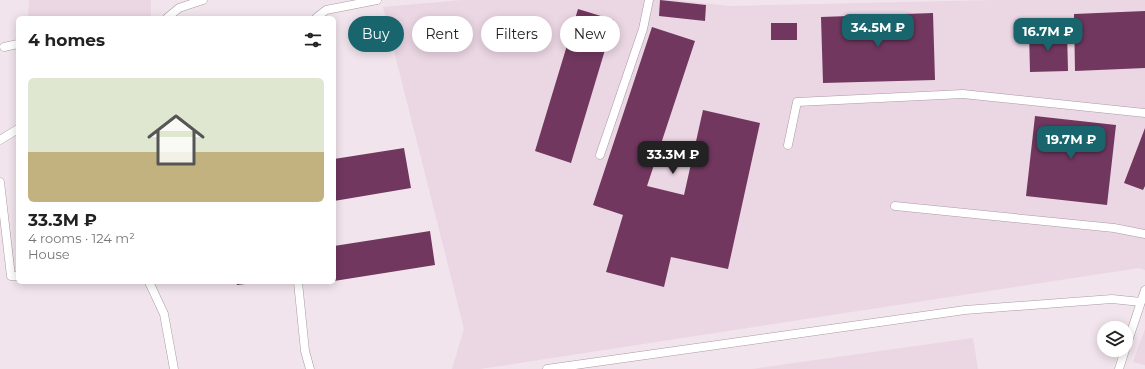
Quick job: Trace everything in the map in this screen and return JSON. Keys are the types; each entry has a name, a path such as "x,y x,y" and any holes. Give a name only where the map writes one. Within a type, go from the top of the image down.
{"lane":[{"path":"169,16 179,8 203,0"},
{"path":"318,16 326,10 377,0"},
{"path":"600,155 643,29 649,0"},
{"path":"4,47 16,44"},
{"path":"788,145 796,102 963,94 1145,113"},
{"path":"0,140 16,130"},
{"path":"0,182 11,276 16,276"},
{"path":"895,206 1114,228 1145,234"},
{"path":"150,284 164,314 174,369"},
{"path":"298,284 305,351 310,369"},
{"path":"1133,326 1145,290"},
{"path":"547,369 965,310 1112,299 1141,302"},
{"path":"1119,369 1123,357"}],"shaded area":[{"path":"29,0 151,0 151,16 28,16"},
{"path":"462,0 676,0 729,6 994,0 1145,0 1145,270 1139,268 480,369 452,369 464,329 394,52 404,52 404,16 385,16 383,7"},
{"path":"1145,329 1145,365 1133,362"},
{"path":"973,338 978,369 752,369"}],"building":[{"path":"660,0 706,5 705,21 659,16"},
{"path":"578,9 601,16 576,16"},
{"path":"1145,11 1145,68 1075,71 1074,14"},
{"path":"933,13 935,80 823,83 821,17"},
{"path":"771,23 797,23 797,40 771,40"},
{"path":"652,27 695,41 647,186 684,195 703,110 760,123 728,269 671,257 664,287 606,272 623,215 593,205"},
{"path":"1067,31 1068,71 1030,72 1029,32"},
{"path":"565,52 604,52 571,163 535,151"},
{"path":"1035,116 1116,125 1107,205 1026,196"},
{"path":"1145,128 1145,186 1143,190 1124,183"},
{"path":"404,148 411,188 336,201 336,159"},
{"path":"430,231 435,265 336,281 336,246"}]}
